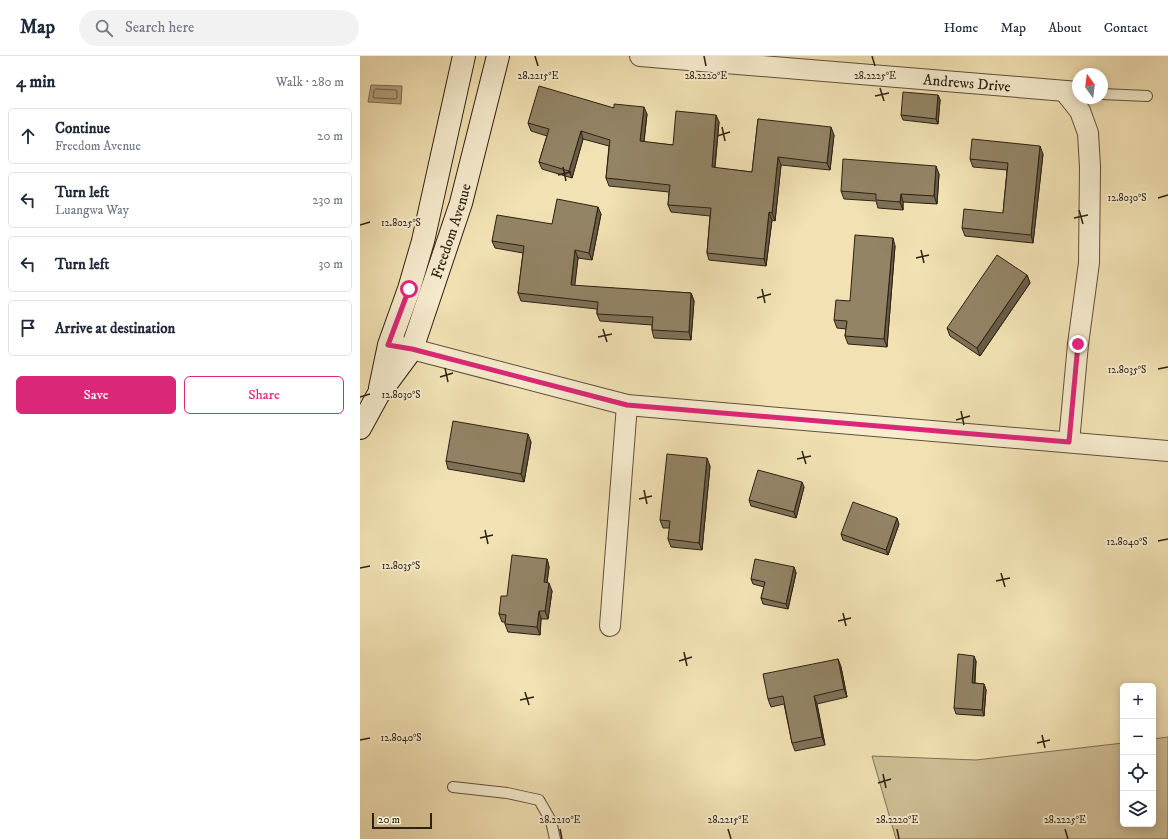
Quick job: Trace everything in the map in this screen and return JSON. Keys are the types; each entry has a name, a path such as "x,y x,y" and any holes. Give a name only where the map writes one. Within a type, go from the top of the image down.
{"main road":[{"name":"Freedom Avenue","path":"378,396 388,345 409,289 423,241 464,56"},
{"name":"Freedom Avenue","path":"360,428 378,396 412,349 461,203 498,56"}],"street":[{"name":"Andrews Drive","path":"640,56 1071,91"},
{"path":"1069,442 1078,344 1089,263 1090,167 1088,133 1071,91"},
{"path":"388,345 412,349 627,405 1168,451"},
{"path":"610,626 627,405"}],"lane":[{"path":"1108,94 1147,96"},
{"path":"454,786 507,793 539,800 551,821 555,839"}],"shaded area":[{"path":"1168,737 1168,839 896,839 872,756 976,760 1120,743 1120,827 1156,827 1156,739"}],"water":[{"path":"371,85 402,86 401,104 368,102"}],"building":[{"path":"539,86 614,108 614,104 644,107 640,141 673,145 676,111 716,115 712,167 752,172 758,119 831,127 827,163 778,157 772,213 769,212 764,259 707,253 711,208 668,205 670,185 606,178 610,140 581,131 569,171 539,162 549,129 528,123"},
{"path":"903,92 938,95 936,119 901,115"},
{"path":"972,139 1040,146 1031,235 962,228 964,209 1003,213 1008,163 970,159"},
{"path":"843,159 936,166 934,196 901,194 900,202 876,200 876,194 841,191"},
{"path":"557,199 598,207 589,253 575,250 571,285 691,293 689,332 652,330 653,317 597,314 598,302 518,293 524,246 492,241 497,215 552,224"},
{"path":"855,235 893,238 884,339 845,336 847,321 834,320 836,300 850,301"},
{"path":"997,255 1027,275 977,348 947,328"},
{"path":"453,421 528,434 521,474 446,461"},
{"path":"667,454 707,458 699,543 668,539 670,521 660,520"},
{"path":"758,470 802,482 794,512 749,500"},
{"path":"853,502 897,518 886,550 841,534"},
{"path":"512,555 547,559 544,582 549,583 545,611 539,611 537,627 505,624 506,615 499,614 501,596 507,596"},
{"path":"755,559 794,567 786,604 761,598 765,582 751,579"},
{"path":"958,654 974,656 972,683 984,684 982,710 954,708"},
{"path":"838,659 844,689 814,696 822,737 792,743 783,696 768,699 763,674"}],"route":[{"path":"409,289 388,345 412,349 627,405 1069,442 1078,344"}]}
